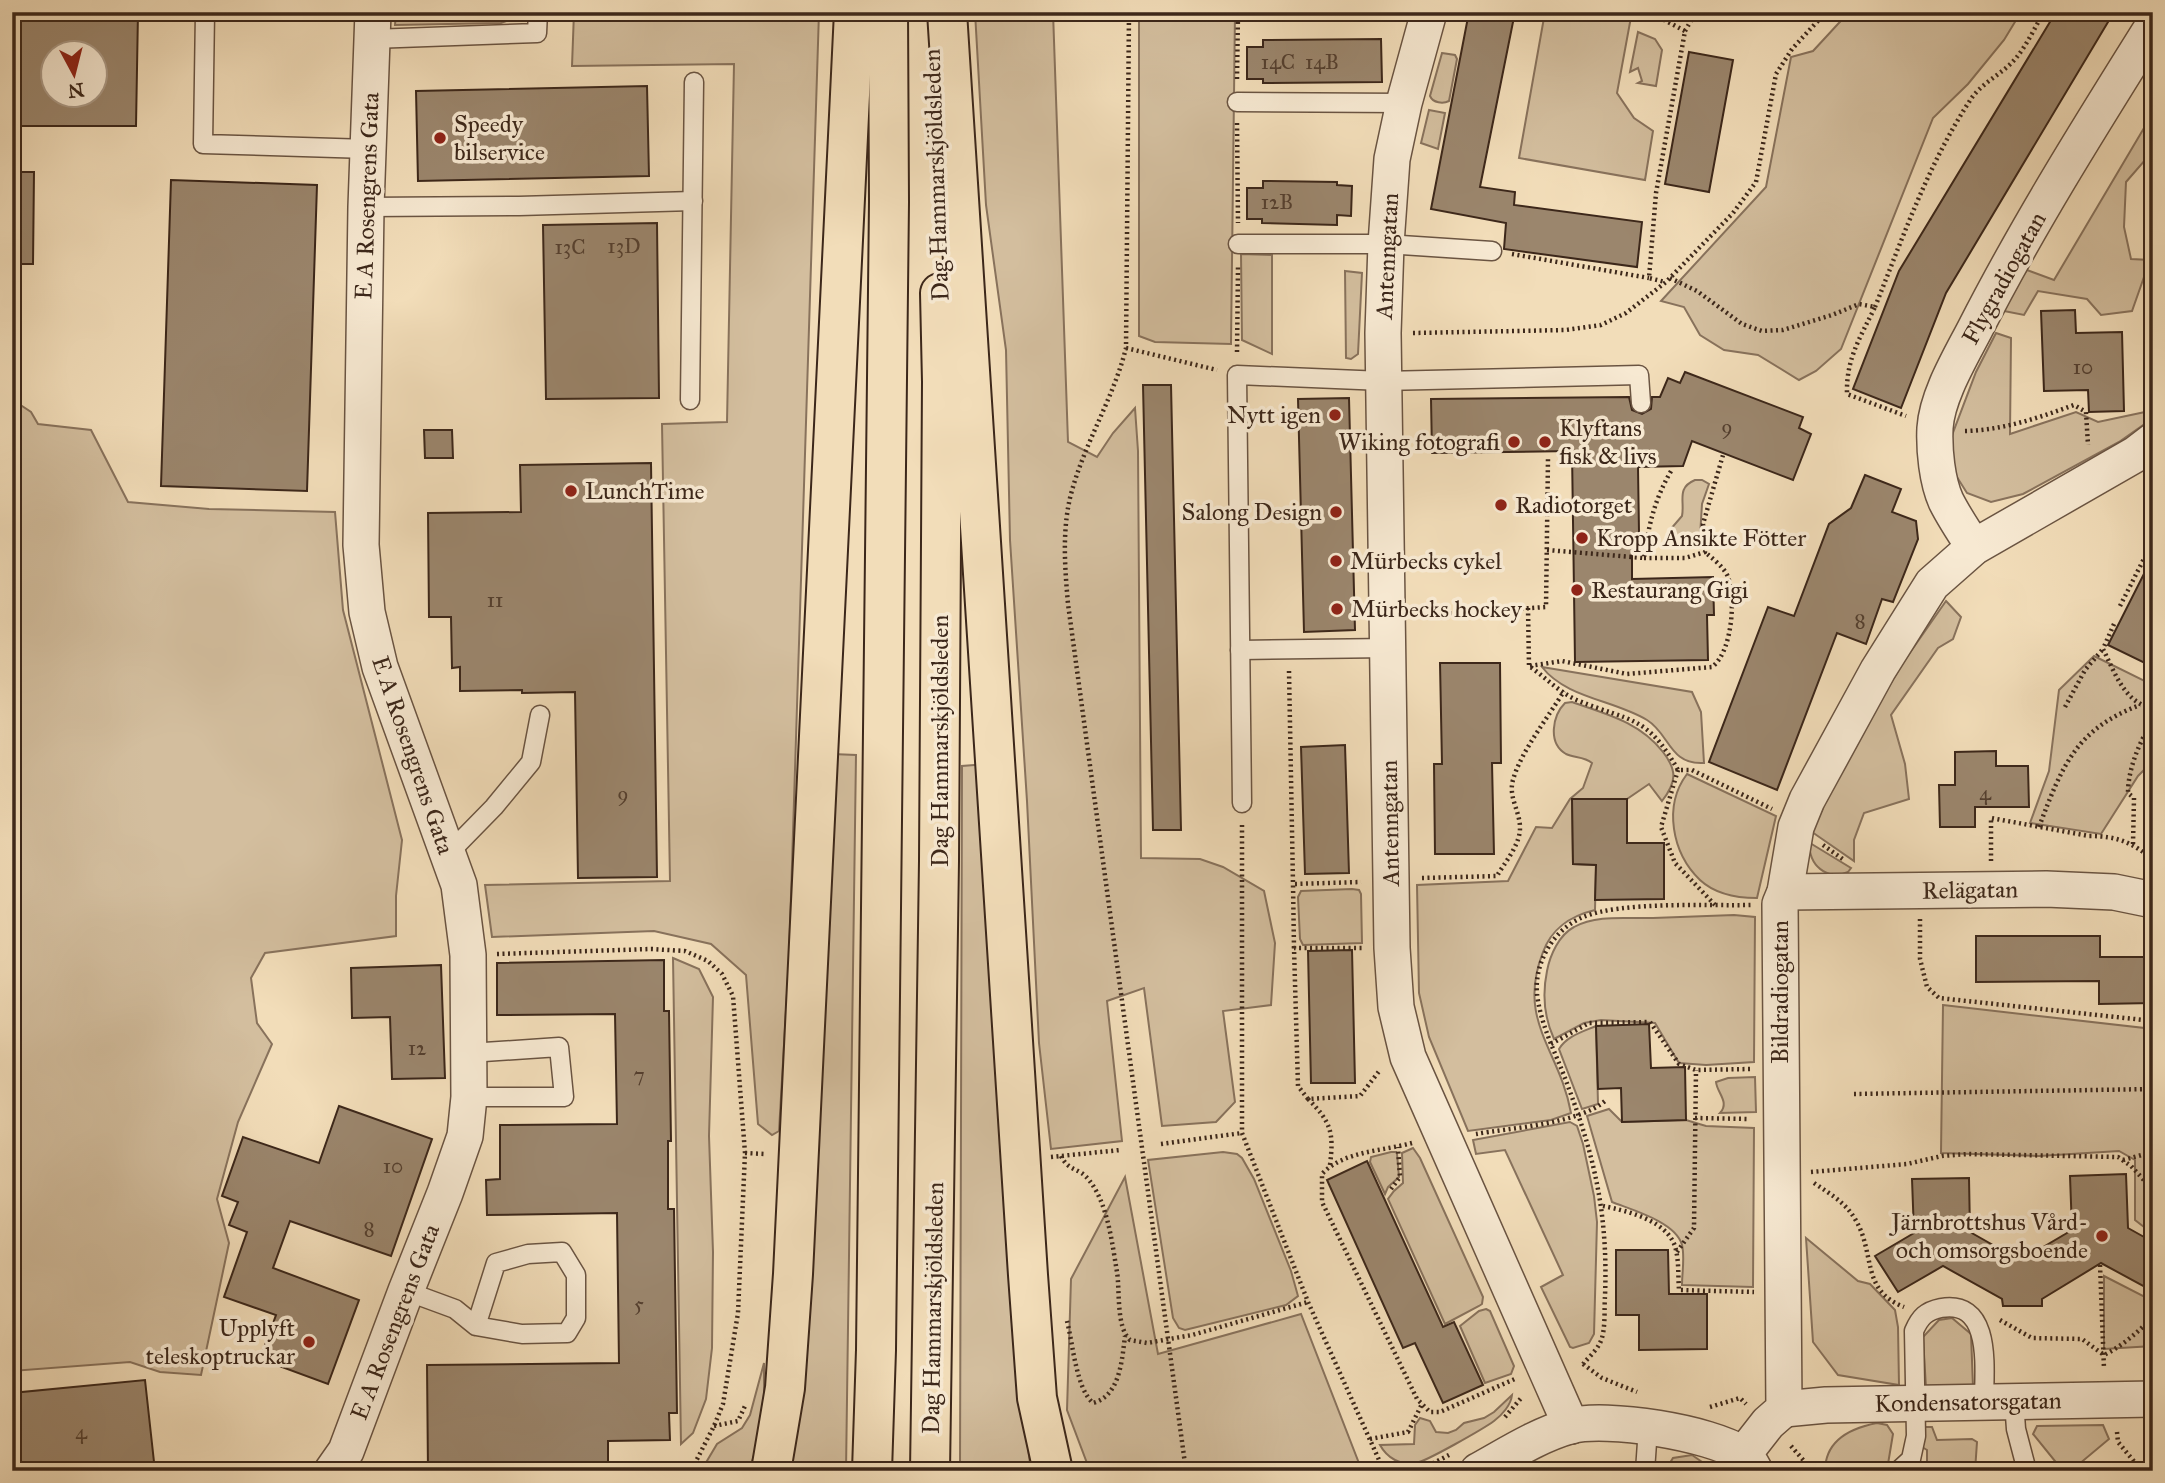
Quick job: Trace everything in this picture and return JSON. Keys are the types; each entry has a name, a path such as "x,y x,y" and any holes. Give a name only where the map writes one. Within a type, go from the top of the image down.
{"main road":[{"path":"771,1471 785,1388 793,1274 855,12"},
{"name":"Dag Hammarskjöldsleden","path":"872,1471 876,1350 889,202 888,12"},
{"name":"Dag Hammarskjöldsleden","path":"930,1471 937,1048 942,382 931,12"},
{"path":"947,12 1028,1275 1038,1398 1054,1471"}],"street":[{"name":"Antenngatan","path":"1429,12 1392,159 1385,244 1383,381 1392,948 1396,1007 1408,1057 1571,1426"},
{"name":"E A Rosengrens Gata","path":"332,1471 346,1451 405,1291 445,1193 464,1136 469,1097 468,955 459,885 380,667 367,611 361,545 366,207 372,25"},
{"name":"Flygradiogatan","path":"1973,547 1945,499 1935,428 1939,409 1955,366 1988,302 2085,135 2153,26"},
{"name":"Bildradiogatan","path":"1784,1409 1783,898 1789,820 1807,800 1872,682 1932,584 1973,547 2153,441"},
{"name":"Relägatan","path":"1783,898 1859,892 2046,889 2114,892 2153,901"},
{"name":"Kondensatorsgatan","path":"1784,1409 1826,1405 2153,1399"},
{"path":"1478,1471 1522,1447 1571,1426 1609,1422 1707,1439 1749,1463 1768,1423 1784,1409"}],"lane":[{"path":"205,12 203,144 368,149"},
{"path":"372,25 537,33 538,12"},
{"path":"690,400 694,82"},
{"path":"1237,102 1404,103"},
{"path":"366,207 693,201"},
{"path":"1238,244 1385,244 1492,251"},
{"path":"1242,803 1237,375 1383,381 1639,375 1641,403"},
{"path":"1240,650 1289,650 1389,634"},
{"path":"448,854 494,807 531,762 540,715"},
{"path":"469,1053 559,1047 564,1097 469,1097"},
{"path":"405,1291 455,1309 476,1326 522,1334 567,1333 576,1318 576,1275 562,1252 528,1254 496,1263 476,1326"},
{"path":"1898,1471 1911,1459 1916,1436 1914,1331 1919,1320 1929,1311 1946,1307 1971,1314 1980,1326 1999,1402 2016,1429 2028,1471"},
{"path":"1645,1471 1648,1428"}],"path":[{"path":"1129,12 1126,348 1119,376 1079,468 1070,498 1065,562 1070,618 1186,1471"},
{"path":"1126,348 1237,375 1238,12"},
{"path":"1649,12 1685,31"},
{"path":"1649,278 1656,193 1685,31 1696,12"},
{"path":"1383,333 1566,330 1601,325 1626,313 1668,280 1733,213 1756,182 1776,74 1792,49 1826,12"},
{"path":"2044,12 2015,60 1984,83 1956,122 1914,207 1875,307 1850,357 1846,376 1847,394 1935,428 1967,431 2000,428 2074,405 2086,412 2086,418"},
{"path":"1492,251 1668,280 1697,291 1742,324 1762,331 1783,330 1859,304 1875,307"},
{"path":"2153,306 2153,389"},
{"path":"1529,666 1562,661 1627,674 1712,667 1718,661 1727,646 1732,595 1727,575 1705,552 1703,524 1723,455"},
{"path":"1389,634 1546,607 1548,458"},
{"path":"1644,558 1653,507 1671,471"},
{"path":"2120,606 2153,541"},
{"path":"1547,550 1644,558 1685,558 1705,552"},
{"path":"1528,608 1529,666"},
{"path":"2065,707 2085,670 2103,649 2113,624"},
{"path":"2103,649 2132,700 2153,709"},
{"path":"1289,650 1298,1086 1328,1120 1332,1138 1330,1165"},
{"path":"1529,666 1576,700 1625,716 1651,731 1665,747 1678,770 1661,827 1675,863 1715,906"},
{"path":"1293,884 1497,876 1515,844 1520,828 1512,797 1512,782 1520,762 1564,691"},
{"path":"2039,827 2063,767 2086,737 2112,716 2140,705"},
{"path":"2133,844 2134,798 2129,793 2128,782 2142,740 2153,720"},
{"path":"1678,770 1692,770 1789,820 1857,868 1859,892"},
{"path":"1242,803 1242,1133 1308,1302 1384,1471"},
{"path":"1991,890 1991,818 2104,836 2133,844 2153,860"},
{"path":"1920,892 1920,959 1927,987 1939,998 2153,1021"},
{"path":"1583,1364 1600,1342 1606,1258 1602,1206 1590,1149 1541,1016 1537,990 1541,966 1551,940 1566,925 1585,916 1623,908 1715,906 1783,898"},
{"path":"468,955 651,948 685,951 708,961 722,974 733,996 745,1153 736,1326 723,1404 715,1426 691,1471"},
{"path":"1294,948 1392,948"},
{"path":"1551,1044 1589,1024 1650,1022 1679,1064 1696,1070 1759,1069"},
{"path":"1308,1099 1360,1096 1383,1066 1408,1057"},
{"path":"1676,1253 1694,1228 1696,1070"},
{"path":"1854,1094 2153,1089"},
{"path":"1466,1136 1548,1123 1598,1107 1605,1101"},
{"path":"1695,1118 1759,1119"},
{"path":"1161,1144 1242,1133"},
{"path":"1416,1142 1375,1150 1330,1165 1322,1174 1322,1202 1417,1399 1430,1412 1440,1412 1521,1376"},
{"path":"1391,1189 1400,1177 1398,1147"},
{"path":"1046,1157 1120,1150"},
{"path":"2123,1161 2153,1152"},
{"path":"745,1153 768,1154"},
{"path":"1798,1173 1894,1166 1942,1156 1968,1154 2118,1157 2131,1166 2153,1190"},
{"path":"1061,1156 1066,1166 1087,1178 1102,1205 1117,1272 1121,1322 1125,1335 1119,1373 1107,1396 1093,1403 1081,1381 1063,1312"},
{"path":"1808,1179 1845,1204 1857,1221 1866,1242 1868,1263 1875,1285 1891,1302 1909,1309 1929,1311"},
{"path":"1602,1206 1625,1210 1646,1219 1667,1233 1676,1248 1679,1290 1783,1293"},
{"path":"2100,1265 2109,1399 2118,1441 2142,1471"},
{"path":"1125,1335 1130,1340 1147,1343 1192,1335 1308,1302"},
{"path":"2104,1355 2115,1350 2153,1316"},
{"path":"1980,1326 1997,1318 2032,1338 2082,1339 2104,1355"},
{"path":"1370,1439 1408,1432 1422,1404"}],"shaded area":[{"path":"396,12 519,12 517,17 501,23 395,25"},
{"path":"574,12 819,12 789,959 779,1131 772,1135 758,1124 746,975 711,944 654,931 492,937 485,885 670,881 662,424 727,422 734,64 572,66"},
{"path":"975,12 1053,12 1068,442 1097,457 1135,408 1138,451 1141,858 1200,859 1223,867 1264,891 1275,943 1271,1005 1223,1011 1235,1102 1216,1122 1162,1126 1144,988 1107,1001 1122,1141 1051,1149 1039,1043 1010,540 1006,350 986,205"},
{"path":"1139,12 1235,12 1231,344 1155,342 1139,336"},
{"path":"1545,12 1622,12 1631,17 1617,93 1634,118 1653,131 1645,180 1519,158"},
{"path":"1849,12 2021,12 2004,40 1968,84 1933,118 1841,349 1816,371 1799,380 1758,355 1724,350 1700,335 1684,307 1661,301 1766,187 1791,57 1813,51"},
{"path":"1638,32 1655,39 1662,50 1656,86 1638,83 1642,81 1638,68 1630,72"},
{"path":"1442,53 1455,55 1457,59 1449,101 1441,103 1430,96"},
{"path":"1429,110 1445,113 1438,149 1421,143"},
{"path":"2144,128 2153,140 2153,151 2126,182 2124,227 2131,259 2150,260 2132,311 2101,315 2087,299 2038,291 2024,315 1999,310 2027,270 2054,280"},
{"path":"1241,254 1272,255 1272,354 1242,340"},
{"path":"1345,271 1362,273 1358,354 1351,359 1346,358"},
{"path":"1996,333 2011,338 2010,434 2076,412 2098,422 2145,412 2146,423 2119,442 2023,494 1991,502 1967,493 1955,474 1951,438 1976,372"},
{"path":"19,404 31,412 38,424 91,430 128,502 209,509 335,512 343,610 402,840 396,896 396,936 265,953 251,978 257,1023 272,1044 238,1122 217,1199 229,1243 201,1375 160,1372 130,1362 12,1371 12,407"},
{"path":"1695,480 1709,484 1702,504 1700,537 1693,538 1692,543 1679,546 1670,540 1669,531 1682,516 1682,495 1685,487"},
{"path":"1946,601 1961,617 1953,639 1938,648 1891,715 1905,764 1909,799 1864,813 1854,840 1854,861 1812,832 1839,772 1902,664"},
{"path":"2094,656 2153,685 2153,761 2138,776 2101,834 2030,823 2049,771 2059,690"},
{"path":"1542,667 1692,692 1701,712 1704,763 1692,762 1677,754 1647,720 1564,686"},
{"path":"1572,702 1622,720 1644,733 1668,758 1673,770 1673,782 1662,801 1649,784 1627,799 1572,799 1573,864 1596,865 1595,910 1563,924 1551,936 1536,976 1534,997 1537,1017 1566,1091 1571,1113 1551,1120 1468,1131 1429,1037 1419,993 1417,885 1508,881 1536,827 1552,828 1570,799 1583,788 1592,763 1566,754 1556,743 1554,729 1557,714 1565,703"},
{"path":"832,754 856,755 846,1471 789,1471"},
{"path":"987,764 1012,1324 1031,1471 960,1471 962,766"},
{"path":"1687,774 1776,816 1757,898 1734,896 1712,889 1690,869 1683,857 1677,843 1673,814 1675,800"},
{"path":"1810,843 1851,868 1841,874 1826,873 1815,864"},
{"path":"1359,890 1361,894 1362,943 1303,945 1300,939 1298,897 1301,891"},
{"path":"1734,915 1755,917 1754,1062 1706,1065 1679,1063 1655,1023 1601,1020 1584,1023 1554,1039 1546,1014 1545,980 1553,952 1560,940 1574,927 1593,920 1613,918"},
{"path":"673,958 699,969 713,997 709,1136 713,1252 712,1348 706,1399 693,1433 681,1444"},
{"path":"1943,1005 2153,1029 2153,1234 2135,1220 2135,1160 2119,1151 2039,1156 1941,1153"},
{"path":"1596,1026 1598,1104 1582,1109 1559,1049 1580,1032"},
{"path":"1755,1077 1756,1112 1720,1113 1724,1105 1716,1082 1728,1078"},
{"path":"1609,1109 1622,1122 1686,1120 1706,1126 1754,1128 1753,1287 1682,1285 1683,1255 1678,1237 1662,1223 1612,1202 1587,1116"},
{"path":"1570,1122 1577,1126 1583,1144 1597,1222 1594,1334 1589,1343 1573,1348 1570,1347 1541,1287 1563,1275 1505,1150 1476,1154 1473,1140"},
{"path":"1413,1148 1483,1297 1482,1304 1445,1324 1388,1199 1403,1183 1402,1153"},
{"path":"1223,1152 1237,1154 1242,1158 1254,1179 1291,1271 1298,1296 1286,1305 1185,1330 1179,1328 1173,1318 1148,1160"},
{"path":"1391,1152 1397,1154 1399,1177 1388,1187 1385,1194 1370,1162 1371,1157"},
{"path":"1125,1177 1158,1354 1301,1314 1362,1471 1090,1471 1067,1410 1071,1279"},
{"path":"1806,1238 1858,1281 1870,1284 1895,1310 1899,1385 1838,1375 1813,1342"},
{"path":"2104,1276 2153,1301 2153,1346 2104,1349"},
{"path":"1479,1311 1490,1311 1514,1366 1511,1374 1485,1383 1460,1326"},
{"path":"1952,1318 1971,1334 1973,1387 1926,1388 1923,1337 1939,1320"},
{"path":"764,1363 764,1424 749,1471 701,1471 717,1444 742,1428 750,1415"},
{"path":"1512,1395 1506,1409 1494,1421 1422,1461 1410,1464 1400,1462 1380,1445 1414,1444 1415,1425 1420,1418 1430,1421 1436,1432 1448,1433 1456,1430 1464,1423 1484,1418 1494,1412"},
{"path":"1877,1423 1887,1425 1893,1434 1888,1464 1884,1471 1825,1471 1829,1451 1841,1437 1858,1428"},
{"path":"2103,1425 2109,1439 2078,1465 2063,1471 2033,1434 2037,1426"},
{"path":"1920,1427 1932,1427 1937,1440 1972,1439 1977,1442 1975,1471 1927,1471 1927,1450 1922,1447"},
{"path":"1692,1455 1715,1471 1665,1471 1673,1458"}],"building":[{"path":"12,12 138,12 136,126 12,126"},
{"path":"1469,12 1515,12 1480,187 1515,192 1514,205 1642,222 1637,267 1504,249 1506,223 1431,209"},
{"path":"2056,12 2114,12 1946,293 1901,408 1853,389 1899,271"},
{"path":"1381,39 1382,82 1263,83 1263,79 1247,79 1247,47 1263,47 1263,40"},
{"path":"1689,52 1733,60 1709,192 1665,184"},
{"path":"647,86 649,176 418,181 416,91"},
{"path":"12,172 34,172 33,264 12,264"},
{"path":"171,180 317,185 307,491 161,486"},
{"path":"1263,181 1337,182 1337,185 1352,186 1351,216 1337,215 1337,225 1262,223 1262,219 1247,219 1247,188 1263,188"},
{"path":"657,223 659,398 546,399 543,225"},
{"path":"2075,310 2076,333 2122,332 2124,411 2089,412 2088,390 2044,391 2041,311"},
{"path":"1685,372 1803,417 1799,428 1811,434 1793,480 1692,441 1683,466 1638,467 1639,532 1632,547 1632,579 1713,577 1714,615 1707,615 1708,660 1575,662 1572,451 1432,453 1431,399 1629,397 1632,410 1642,414 1651,409 1652,397 1660,397 1668,378 1680,383"},
{"path":"1143,385 1171,385 1181,830 1153,830"},
{"path":"1349,398 1355,630 1304,632 1298,399"},
{"path":"424,430 452,430 453,458 425,458"},
{"path":"651,463 657,877 578,878 575,692 460,691 460,667 452,668 451,617 429,617 428,513 521,512 520,465"},
{"path":"1865,475 1901,489 1892,512 1916,521 1918,539 1893,602 1882,599 1866,644 1837,633 1777,790 1709,762 1768,607 1794,616 1829,524 1851,508"},
{"path":"2153,556 2153,667 2108,645"},
{"path":"1440,663 1500,663 1501,763 1492,763 1494,854 1435,854 1434,764 1442,764"},
{"path":"1345,745 1349,873 1305,874 1301,747"},
{"path":"1996,751 1996,766 2028,766 2029,807 1975,807 1975,827 1940,827 1939,785 1955,785 1955,752"},
{"path":"1572,799 1627,799 1627,843 1664,843 1664,899 1595,900 1596,865 1573,864"},
{"path":"1976,936 2100,936 2100,957 2153,957 2153,1003 2099,1004 2099,981 1976,982"},
{"path":"1352,950 1355,1083 1311,1083 1308,951"},
{"path":"664,960 664,1011 669,1011 671,1141 668,1141 668,1209 674,1209 677,1413 669,1413 670,1440 608,1441 608,1471 428,1471 427,1365 619,1363 617,1213 487,1215 486,1180 500,1179 500,1125 617,1124 615,1014 497,1015 497,963"},
{"path":"441,965 445,1078 392,1079 390,1017 352,1018 351,968"},
{"path":"1649,1024 1651,1068 1685,1067 1686,1120 1622,1122 1621,1088 1598,1089 1596,1026"},
{"path":"339,1106 432,1139 391,1256 290,1221 273,1268 359,1300 328,1384 260,1359 276,1315 224,1297 247,1232 229,1225 238,1202 222,1196 243,1137 319,1163"},
{"path":"1367,1161 1443,1327 1454,1322 1483,1385 1443,1403 1415,1343 1403,1348 1327,1180"},
{"name":"Järnbrottshus Vård- och omsorgsboende","path":"2126,1174 2128,1228 2153,1242 2153,1274 2145,1287 2101,1263 2042,1299 2042,1306 2003,1306 2002,1299 1943,1266 1898,1292 1875,1256 1914,1233 1912,1179 1969,1178 1970,1232 2009,1254 2033,1253 2072,1230 2070,1176"},
{"path":"1616,1250 1668,1250 1669,1294 1707,1294 1707,1349 1639,1350 1639,1315 1616,1315"},
{"path":"145,1380 155,1471 12,1471 12,1393"}],"place":[{"name":"Speedy bilservice","path":"440,138"},
{"name":"Nytt igen","path":"1335,415"},
{"name":"Wiking fotografi","path":"1514,442"},
{"name":"Klyftans fisk & livs","path":"1545,442"},
{"name":"LunchTime","path":"571,491"},
{"name":"Radiotorget","path":"1501,505"},
{"name":"Salong Design","path":"1336,512"},
{"name":"Kropp Ansikte Fötter","path":"1582,538"},
{"name":"Mürbecks cykel","path":"1336,561"},
{"name":"Restaurang Gigi","path":"1577,590"},
{"name":"Mürbecks hockey","path":"1337,609"},
{"name":"Järnbrottshus Vård- och omsorgsboende","path":"2102,1236"},
{"name":"Upplyft teleskoptruckar","path":"309,1342"}]}
